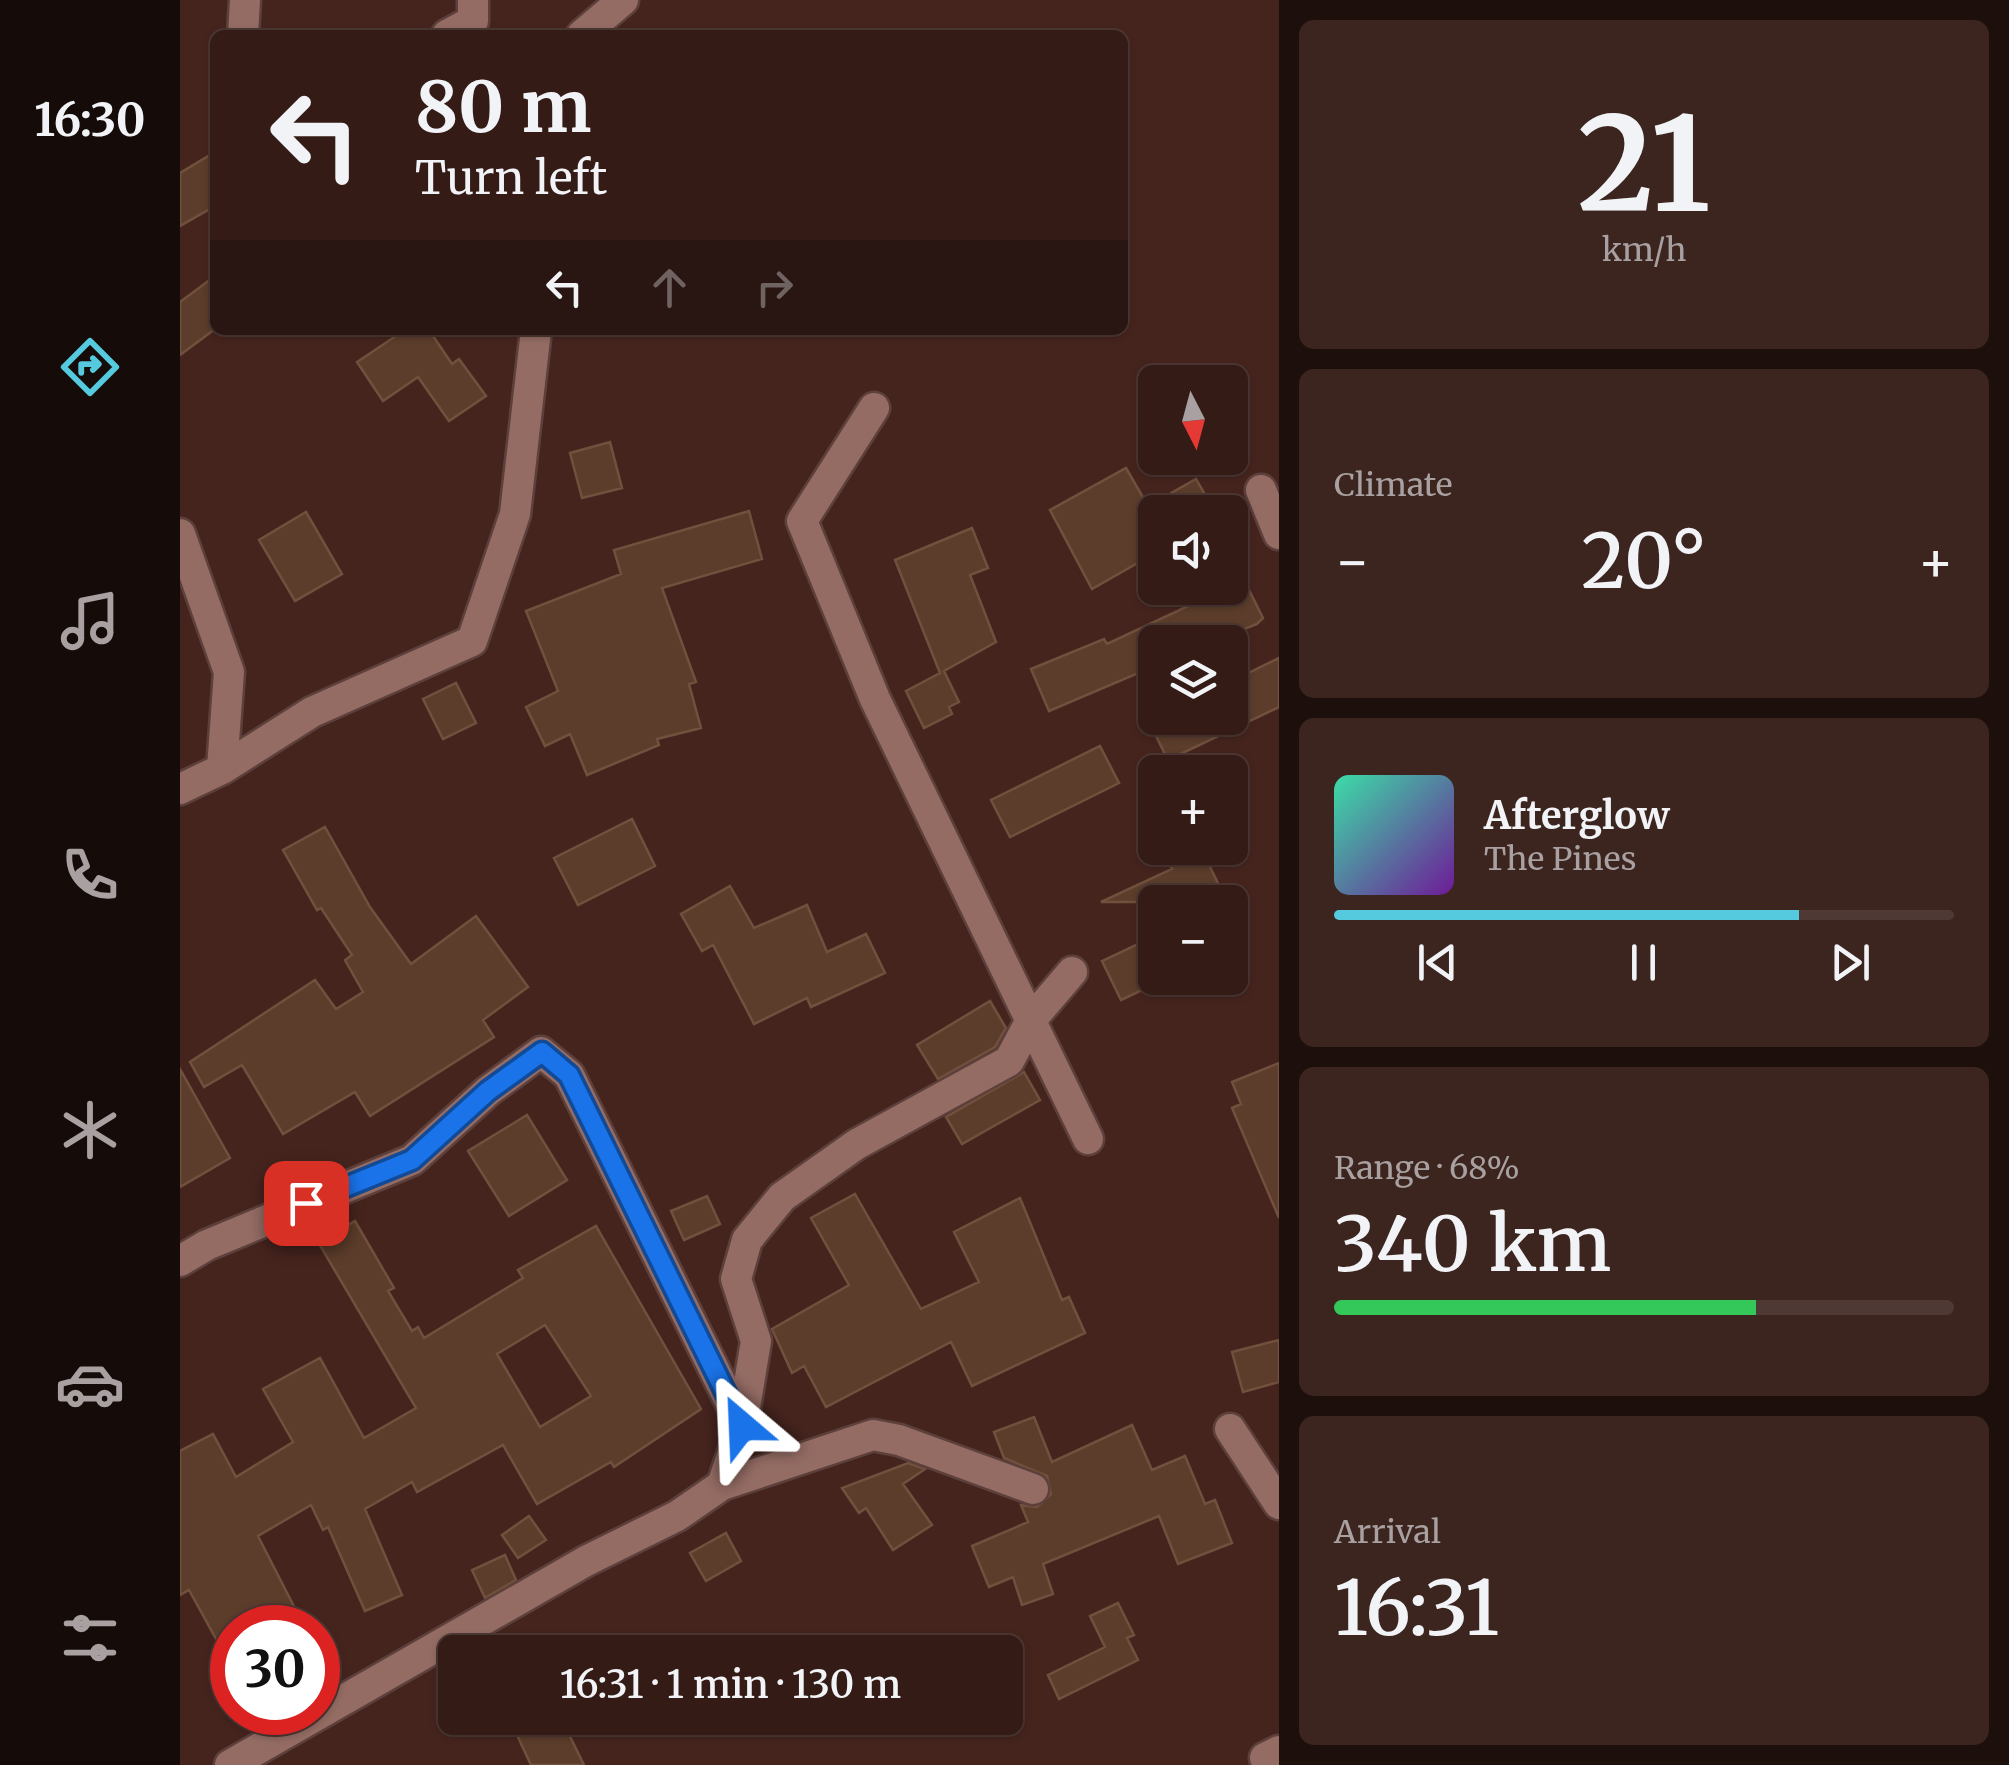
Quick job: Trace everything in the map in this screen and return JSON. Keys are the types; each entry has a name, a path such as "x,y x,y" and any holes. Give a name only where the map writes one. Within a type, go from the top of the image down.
{"street":[{"path":"243,30 245,0"},
{"path":"456,30 473,21 473,0"},
{"path":"588,30 623,0"},
{"path":"180,790 222,769 312,712 472,641 515,514 535,335"},
{"path":"874,408 802,522 875,699 1088,1140"},
{"path":"1261,490 1279,534"},
{"path":"180,534 229,672 222,769"},
{"path":"722,1485 742,1426 756,1342 736,1279 747,1240 782,1197 857,1144 942,1093 1009,1061 1031,1020 1072,972"},
{"path":"180,1261 207,1245 412,1160 488,1091 542,1052 569,1075 742,1426"},
{"path":"1230,1429 1279,1504"},
{"path":"230,1765 586,1561 677,1516 722,1485 874,1435 899,1440 1033,1489"}],"building":[{"path":"210,155 210,209 180,226 180,173"},
{"path":"210,280 210,333 180,355 180,302"},
{"path":"398,335 432,335 452,364 459,359 486,396 449,421 418,377 383,401 357,362"},
{"path":"610,442 622,488 582,498 570,453"},
{"path":"1126,468 1142,495 1138,495 1138,563 1092,589 1050,510"},
{"path":"1196,479 1205,495 1168,495"},
{"path":"749,511 762,559 662,588 696,682 689,684 701,728 657,739 659,745 587,775 570,734 545,746 526,707 558,691 526,611 621,574 614,550"},
{"path":"306,512 342,574 295,601 259,540"},
{"path":"972,528 988,568 970,575 996,642 944,671 959,702 949,707 952,714 924,728 906,691 940,673 895,560"},
{"path":"1248,588 1263,618 1248,628 1148,625 1190,605 1248,605"},
{"path":"1138,630 1138,673 1049,711 1031,669 1104,639 1107,644"},
{"path":"1279,658 1279,707 1248,722 1248,673"},
{"path":"456,683 476,723 443,739 423,699"},
{"path":"1156,735 1220,735 1178,755 1166,755"},
{"path":"1100,746 1119,783 1010,837 991,800"},
{"path":"632,819 655,866 578,905 554,858"},
{"path":"325,827 370,907 411,964 476,916 528,987 483,1020 494,1037 370,1116 355,1092 283,1134 242,1065 204,1087 190,1062 315,980 336,1009 363,992 345,960 352,955 321,908 317,910 283,850"},
{"path":"1170,865 1209,865 1219,885 1138,885 1138,902 1101,902 1172,869"},
{"path":"730,886 754,928 807,905 827,952 866,934 885,973 811,1007 807,998 754,1024 713,945 702,951 681,914"},
{"path":"1138,944 1138,992 1121,1000 1102,961"},
{"path":"990,1001 1006,1028 995,1047 938,1079 917,1045"},
{"path":"1279,1063 1279,1218 1232,1108 1241,1104 1232,1082"},
{"path":"180,1069 230,1158 180,1187"},
{"path":"1024,1072 1040,1100 962,1144 946,1117"},
{"path":"527,1115 567,1180 509,1216 468,1151"},
{"path":"855,1194 921,1309 979,1282 954,1232 1020,1198 1062,1300 1069,1297 1085,1333 972,1386 951,1342 826,1407 804,1366 792,1373 772,1329 849,1285 811,1218"},
{"path":"707,1196 720,1224 684,1240 671,1211"},
{"path":"355,1221 394,1288 388,1291 412,1331 418,1327 424,1338 523,1278 518,1270 596,1226 701,1409 614,1467 611,1462 537,1504 503,1445 417,1492 412,1482 365,1509 402,1595 365,1611 328,1527 323,1530 311,1505 258,1536 293,1605 210,1605 210,1628 189,1590 180,1595 180,1451 213,1434 236,1477 293,1442 263,1389 320,1358 364,1438 416,1408 318,1242","holes":["545,1325 591,1396 540,1427 497,1354"]},
{"path":"1279,1340 1279,1382 1243,1392 1232,1352"},
{"path":"1034,1417 1052,1462 1132,1425 1152,1470 1185,1456 1205,1504 1215,1500 1232,1543 1178,1564 1159,1516 1043,1564 1053,1594 1022,1605 1013,1577 989,1587 972,1546 1028,1522 1021,1505 1037,1507 1051,1494 1047,1476 1004,1458 994,1432"},
{"path":"908,1463 925,1469 903,1484 932,1525 893,1550 866,1508 859,1513 842,1488"},
{"path":"529,1516 546,1540 518,1558 502,1535"},
{"path":"726,1533 741,1561 706,1581 690,1553"},
{"path":"505,1555 516,1580 485,1598 472,1570"},
{"path":"1118,1603 1134,1635 1127,1638 1138,1660 1059,1699 1048,1675 1105,1647 1090,1616"},
{"path":"517,1735 569,1735 584,1765 531,1765"}],"route":[{"path":"306,1203 412,1160 488,1091 542,1052 569,1075 742,1426"}]}
